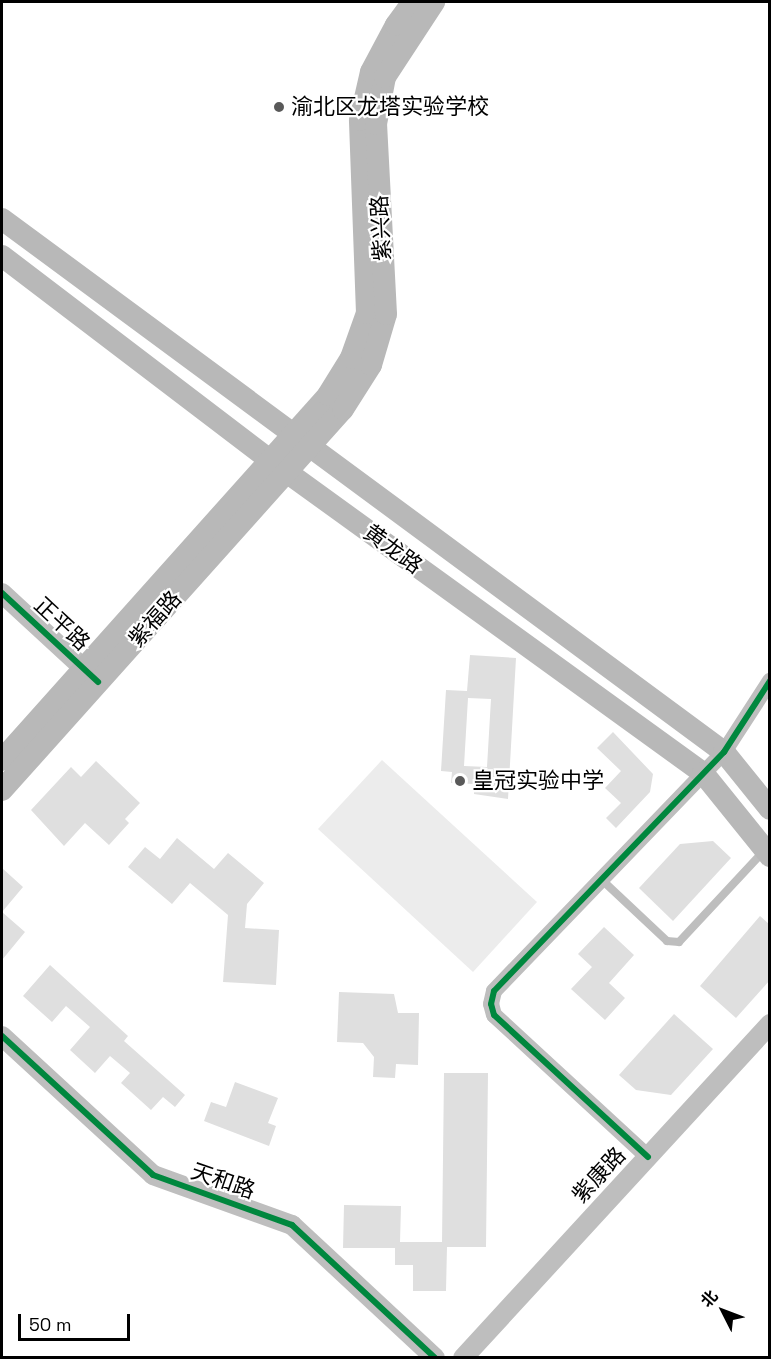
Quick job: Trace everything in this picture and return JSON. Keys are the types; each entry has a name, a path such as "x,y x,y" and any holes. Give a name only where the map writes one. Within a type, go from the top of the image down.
{"main road":[{"name":"紫兴路","path":"300,442 351,358 367,313 360,120 372,72 396,25 413,2"},
{"name":"紫兴路","path":"300,442 343,409 371,365 386,314 376,124 385,78 434,2"},
{"name":"黄龙路","path":"2,219 300,442 724,752 770,808"},
{"name":"黄龙路","path":"2,256 279,466 703,773 767,853"},
{"path":"242,438 250,461 247,486"},
{"name":"紫福路","path":"2,760 91,675 300,442"},
{"name":"紫福路","path":"2,790 91,675 247,486 279,466"}],"street":[{"name":"正平路","path":"2,593 91,675"},
{"path":"648,1157 494,1015 491,1004 494,991 724,752 770,681"},
{"name":"紫康路","path":"464,1358 770,1024"},
{"name":"天和路","path":"2,1036 153,1175 292,1225 435,1358"}],"lane":[{"path":"602,880 667,941 679,942 767,853"}],"shaded area":[{"path":"382,760 537,902 473,972 318,829"}],"building":[{"path":"470,655 516,658 508,799 474,794 474,784 451,783 452,772 441,771 446,690 467,691","holes":["468,698 491,699 487,767 464,766"]},
{"path":"613,732 653,774 650,792 616,828 606,818 621,803 605,788 621,771 597,748"},
{"path":"96,761 140,803 125,819 129,823 109,845 85,823 64,846 31,810 71,767 81,777"},
{"path":"177,838 214,869 228,853 264,883 247,904 245,928 279,930 276,985 223,982 228,915 190,883 172,904 128,867 145,847 160,859"},
{"path":"713,841 731,858 673,921 639,888 680,844"},
{"path":"2,868 23,887 2,912"},
{"path":"2,912 25,932 2,960"},
{"path":"760,916 770,925 770,980 736,1018 700,986"},
{"path":"604,927 634,955 609,983 625,998 605,1020 571,989 592,967 578,954"},
{"path":"50,965 128,1036 124,1041 185,1095 175,1107 163,1097 151,1110 121,1083 130,1073 110,1056 95,1073 70,1050 90,1027 66,1006 52,1022 23,996"},
{"path":"339,992 394,994 398,1013 419,1013 418,1065 396,1064 395,1078 373,1077 374,1057 363,1043 337,1042"},
{"path":"674,1014 713,1049 671,1095 636,1090 619,1075"},
{"path":"444,1073 488,1073 486,1247 447,1247 446,1291 413,1291 413,1265 395,1265 395,1248 343,1248 344,1205 401,1206 400,1242 442,1242"},
{"path":"235,1082 278,1098 268,1123 276,1126 269,1146 204,1121 211,1102 226,1107"}],"cycle path":[{"path":"2,593 98,682"},
{"path":"648,1157 494,1015 491,1004 494,991 724,752 770,681"},
{"path":"2,1036 153,1175 292,1225 435,1358"}],"place":[{"name":"渝北区龙塔实验学校","path":"279,107"},
{"name":"皇冠实验中学","path":"460,781"}]}
